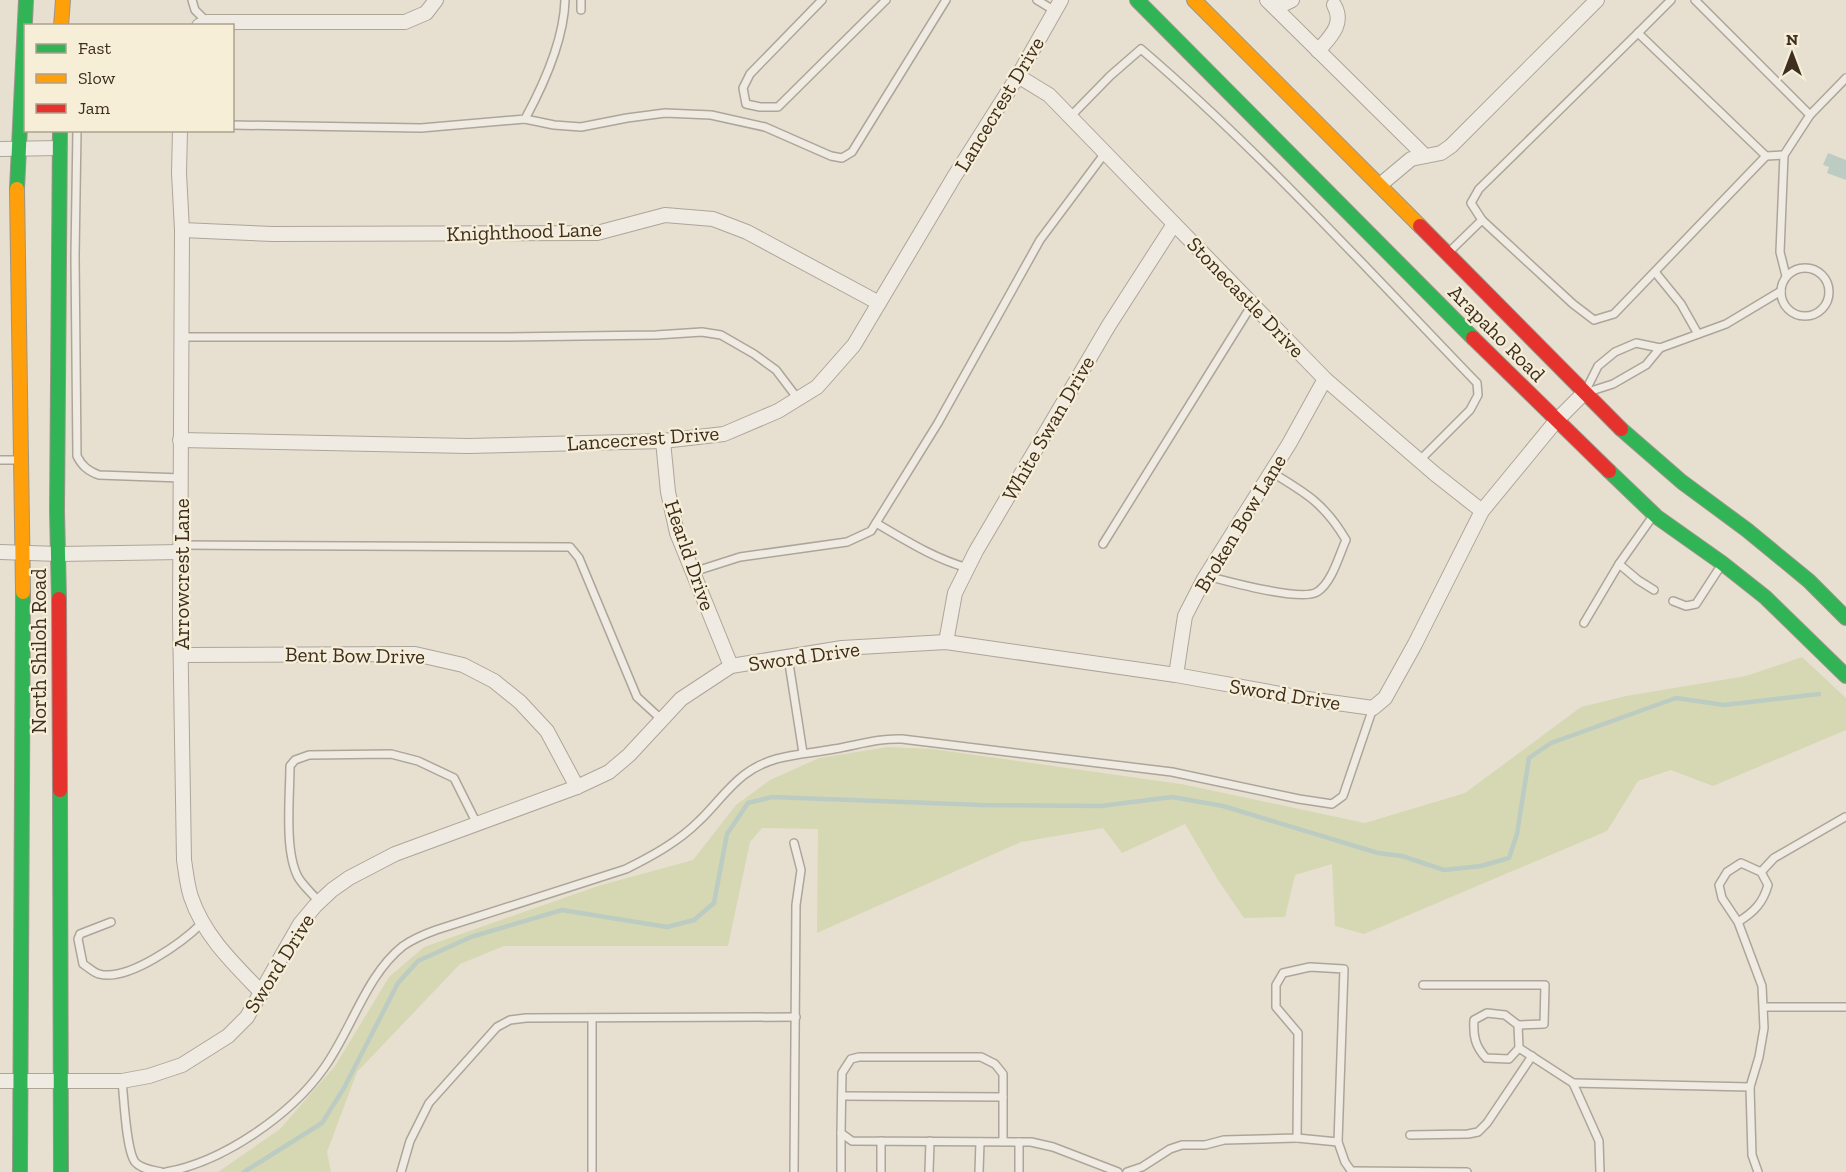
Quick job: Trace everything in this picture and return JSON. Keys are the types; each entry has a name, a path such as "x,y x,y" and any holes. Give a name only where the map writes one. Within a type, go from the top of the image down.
{"main road":[{"name":"North Shiloh Road","path":"25,24 26,0"},
{"path":"61,24 63,0"},
{"name":"Arapaho Road","path":"1137,0 1556,421 1654,514 1765,597 1846,676"},
{"name":"Arapaho Road","path":"1194,0 1616,424 1682,482 1747,530 1809,581 1846,618"},
{"name":"North Shiloh Road","path":"20,1172 22,553 18,149 24,37"},
{"name":"North Shiloh Road","path":"60,132 57,511 61,1172"}],"street":[{"path":"203,24 405,22 426,13 436,0"},
{"path":"1272,4 1292,0"},
{"path":"1380,185 1411,159 1441,153 1451,146 1597,0"},
{"path":"1272,4 1425,156"},
{"name":"Lancecrest Drive","path":"180,440 468,446 663,441 724,434 778,411 817,387 854,345 954,177 1018,76 1058,5"},
{"path":"1318,51 1333,34 1339,20 1334,5"},
{"name":"Stonecastle Drive","path":"1018,76 1049,94 1325,379 1482,511"},
{"name":"Arrowcrest Lane","path":"180,132 178,173 182,230 180,617 184,860 191,896 202,923 225,954 262,993"},
{"path":"0,149 60,148"},
{"name":"Knighthood Lane","path":"182,230 273,234 597,233 665,215 713,219 747,232 879,303"},
{"name":"White Swan Drive","path":"946,642 955,593 968,568 1108,325 1174,224"},
{"name":"Broken Bow Lane","path":"1176,675 1185,616 1325,379"},
{"path":"1373,708 1385,698 1415,644 1482,511 1556,421 1585,393"},
{"name":"Hearld Drive","path":"663,441 668,492 677,533 731,666"},
{"path":"0,552 59,554 181,548"},
{"name":"Sword Drive","path":"0,1081 122,1081 149,1076 182,1065 209,1050 228,1036 247,1017 300,924 319,902 349,879 395,854 577,787 609,772 629,755 681,699 731,666 842,648 946,642 1176,675 1308,699 1373,708"},
{"name":"Bent Bow Drive","path":"181,655 415,654 463,664 494,681 520,702 547,731 577,787"}],"lane":[{"path":"192,0 203,24"},
{"path":"525,119 538,94 565,22 565,0"},
{"path":"581,0 581,10"},
{"path":"822,0 750,74 743,88 746,104 778,107 886,0"},
{"path":"234,125 421,128 525,119 554,125 581,127 665,113 711,115 765,127 831,156 842,158 852,152 946,0"},
{"path":"1037,0 1058,5"},
{"path":"1671,0 1479,189 1471,203 1482,220 1573,304 1594,320 1614,314 1766,156 1784,155"},
{"path":"1695,0 1810,114"},
{"path":"1638,33 1766,156"},
{"path":"1070,117 1110,76 1141,49 1196,96 1355,255 1477,383 1478,395 1470,410 1420,461"},
{"path":"1786,276 1800,268 1815,269 1827,280 1829,296 1827,303 1815,314 1800,315 1786,307 1782,300 1781,291 1786,276 1780,252 1784,155 1810,114 1846,78"},
{"path":"77,132 75,256 77,456 90,472 99,475 181,478"},
{"path":"693,572 740,557 847,543 871,531 938,423 1040,240 1106,153"},
{"path":"1448,253 1482,220"},
{"path":"1655,272 1681,304 1698,334"},
{"path":"1585,393 1614,384 1646,365 1660,348 1726,324 1781,291"},
{"path":"1103,544 1253,303"},
{"path":"181,337 507,337 656,335 702,332 721,335 754,354 776,370 798,399"},
{"path":"1585,393 1598,366 1616,352 1636,343 1660,348"},
{"path":"0,460 21,460"},
{"path":"1207,576 1251,587 1299,595 1316,593 1326,583 1346,540 1334,519 1308,494 1271,472"},
{"path":"1584,622 1619,564 1654,514"},
{"path":"876,523 908,542 954,564 968,568"},
{"path":"181,548 570,547 579,558 636,697 661,719"},
{"path":"1673,600 1686,606 1696,604 1722,563"},
{"path":"1619,564 1654,590"},
{"path":"788,657 803,753"},
{"path":"166,1172 195,1164 234,1146 263,1128 293,1103 325,1067 380,971 403,946 436,930 626,869 681,837 743,775 777,757 836,749 888,738 926,741 1172,772 1299,800 1332,804 1343,796 1373,708"},
{"path":"319,902 299,878 292,861 289,824 290,766 295,760 309,755 391,754 418,761 454,778 477,824"},
{"path":"1761,872 1774,858 1845,817"},
{"path":"794,843 801,870 796,905 794,1172"},
{"path":"1738,921 1752,913 1764,898 1768,885 1761,872 1742,863 1727,872 1719,885 1722,898 1738,921 1762,986 1764,1028 1759,1057 1750,1087 1752,1155 1758,1172"},
{"path":"111,921 80,934 78,939 83,964 99,974 117,974 133,969 190,935 202,923"},
{"path":"1297,1138 1298,1033 1276,1007 1276,985 1283,973 1310,967 1344,969 1338,1142 1346,1162 1353,1171 1467,1172"},
{"path":"1423,985 1545,986 1544,1024 1518,1025 1505,1014 1487,1013 1474,1020 1473,1036 1486,1058 1509,1059 1519,1048 1518,1025"},
{"path":"1764,1007 1846,1007"},
{"path":"400,1172 410,1141 429,1103 496,1028 510,1020 526,1018 796,1017"},
{"path":"592,1018 592,1172"},
{"path":"1519,1048 1573,1083 1750,1087"},
{"path":"1410,1135 1478,1132 1487,1123 1532,1056"},
{"path":"841,1172 842,1073 851,1059 859,1057 981,1057 995,1064 1003,1074 1003,1142"},
{"path":"122,1081 129,1147 133,1160 141,1167 161,1172"},
{"path":"1573,1083 1599,1141 1600,1172"},
{"path":"842,1096 1003,1097"},
{"path":"841,1133 852,1141 1019,1142 1053,1147 1118,1172"},
{"path":"1127,1172 1142,1167 1170,1149 1182,1145 1205,1145 1224,1140 1297,1138 1338,1142"},
{"path":"881,1141 881,1172"},
{"path":"929,1172 930,1142"},
{"path":"980,1142 980,1172"},
{"path":"1019,1142 1019,1172"}],"green space":[{"path":"1802,657 1846,698 1846,730 1713,786 1671,770 1638,781 1607,831 1364,934 1335,926 1332,864 1295,875 1285,917 1244,918 1218,880 1185,824 1122,853 1103,828 1021,842 817,933 818,829 762,828 750,842 728,946 504,946 460,964 357,1072 327,1152 331,1172 218,1172 280,1129 335,1066 389,977 424,947 598,886 693,860 736,805 770,780 819,758 888,747 932,749 1181,784 1365,823 1465,793 1581,707 1626,696 1746,676"}],"shaded area":[{"path":"1828,153 1846,160 1846,180 1827,173 1829,167 1823,165"}],"waterway":[{"path":"244,1172 322,1123 344,1088 398,983 418,961 471,937 562,910 667,927 694,920 714,903 727,834 748,803 772,797 982,805 1101,806 1172,797 1223,806 1378,853 1402,856 1444,870 1481,866 1509,858 1517,834 1529,758 1551,743 1676,698 1724,705 1819,694"}],"traffic: fast":[{"path":"25,24 26,0"},
{"path":"1137,0 1473,338"},
{"path":"17,189 24,42"},
{"path":"59,599 57,511 60,132"},
{"path":"1621,429 1682,482 1747,530 1809,581 1846,618"},
{"path":"1609,471 1657,517 1765,597 1846,676"},
{"path":"20,1172 23,592"},
{"path":"60,790 61,1172"}],"traffic: slow":[{"path":"61,24 63,0"},
{"path":"1194,0 1420,226"},
{"path":"17,189 23,592"}],"traffic: jam":[{"path":"1420,226 1621,429"},
{"path":"1473,338 1609,471"},
{"path":"59,599 60,790"}]}
